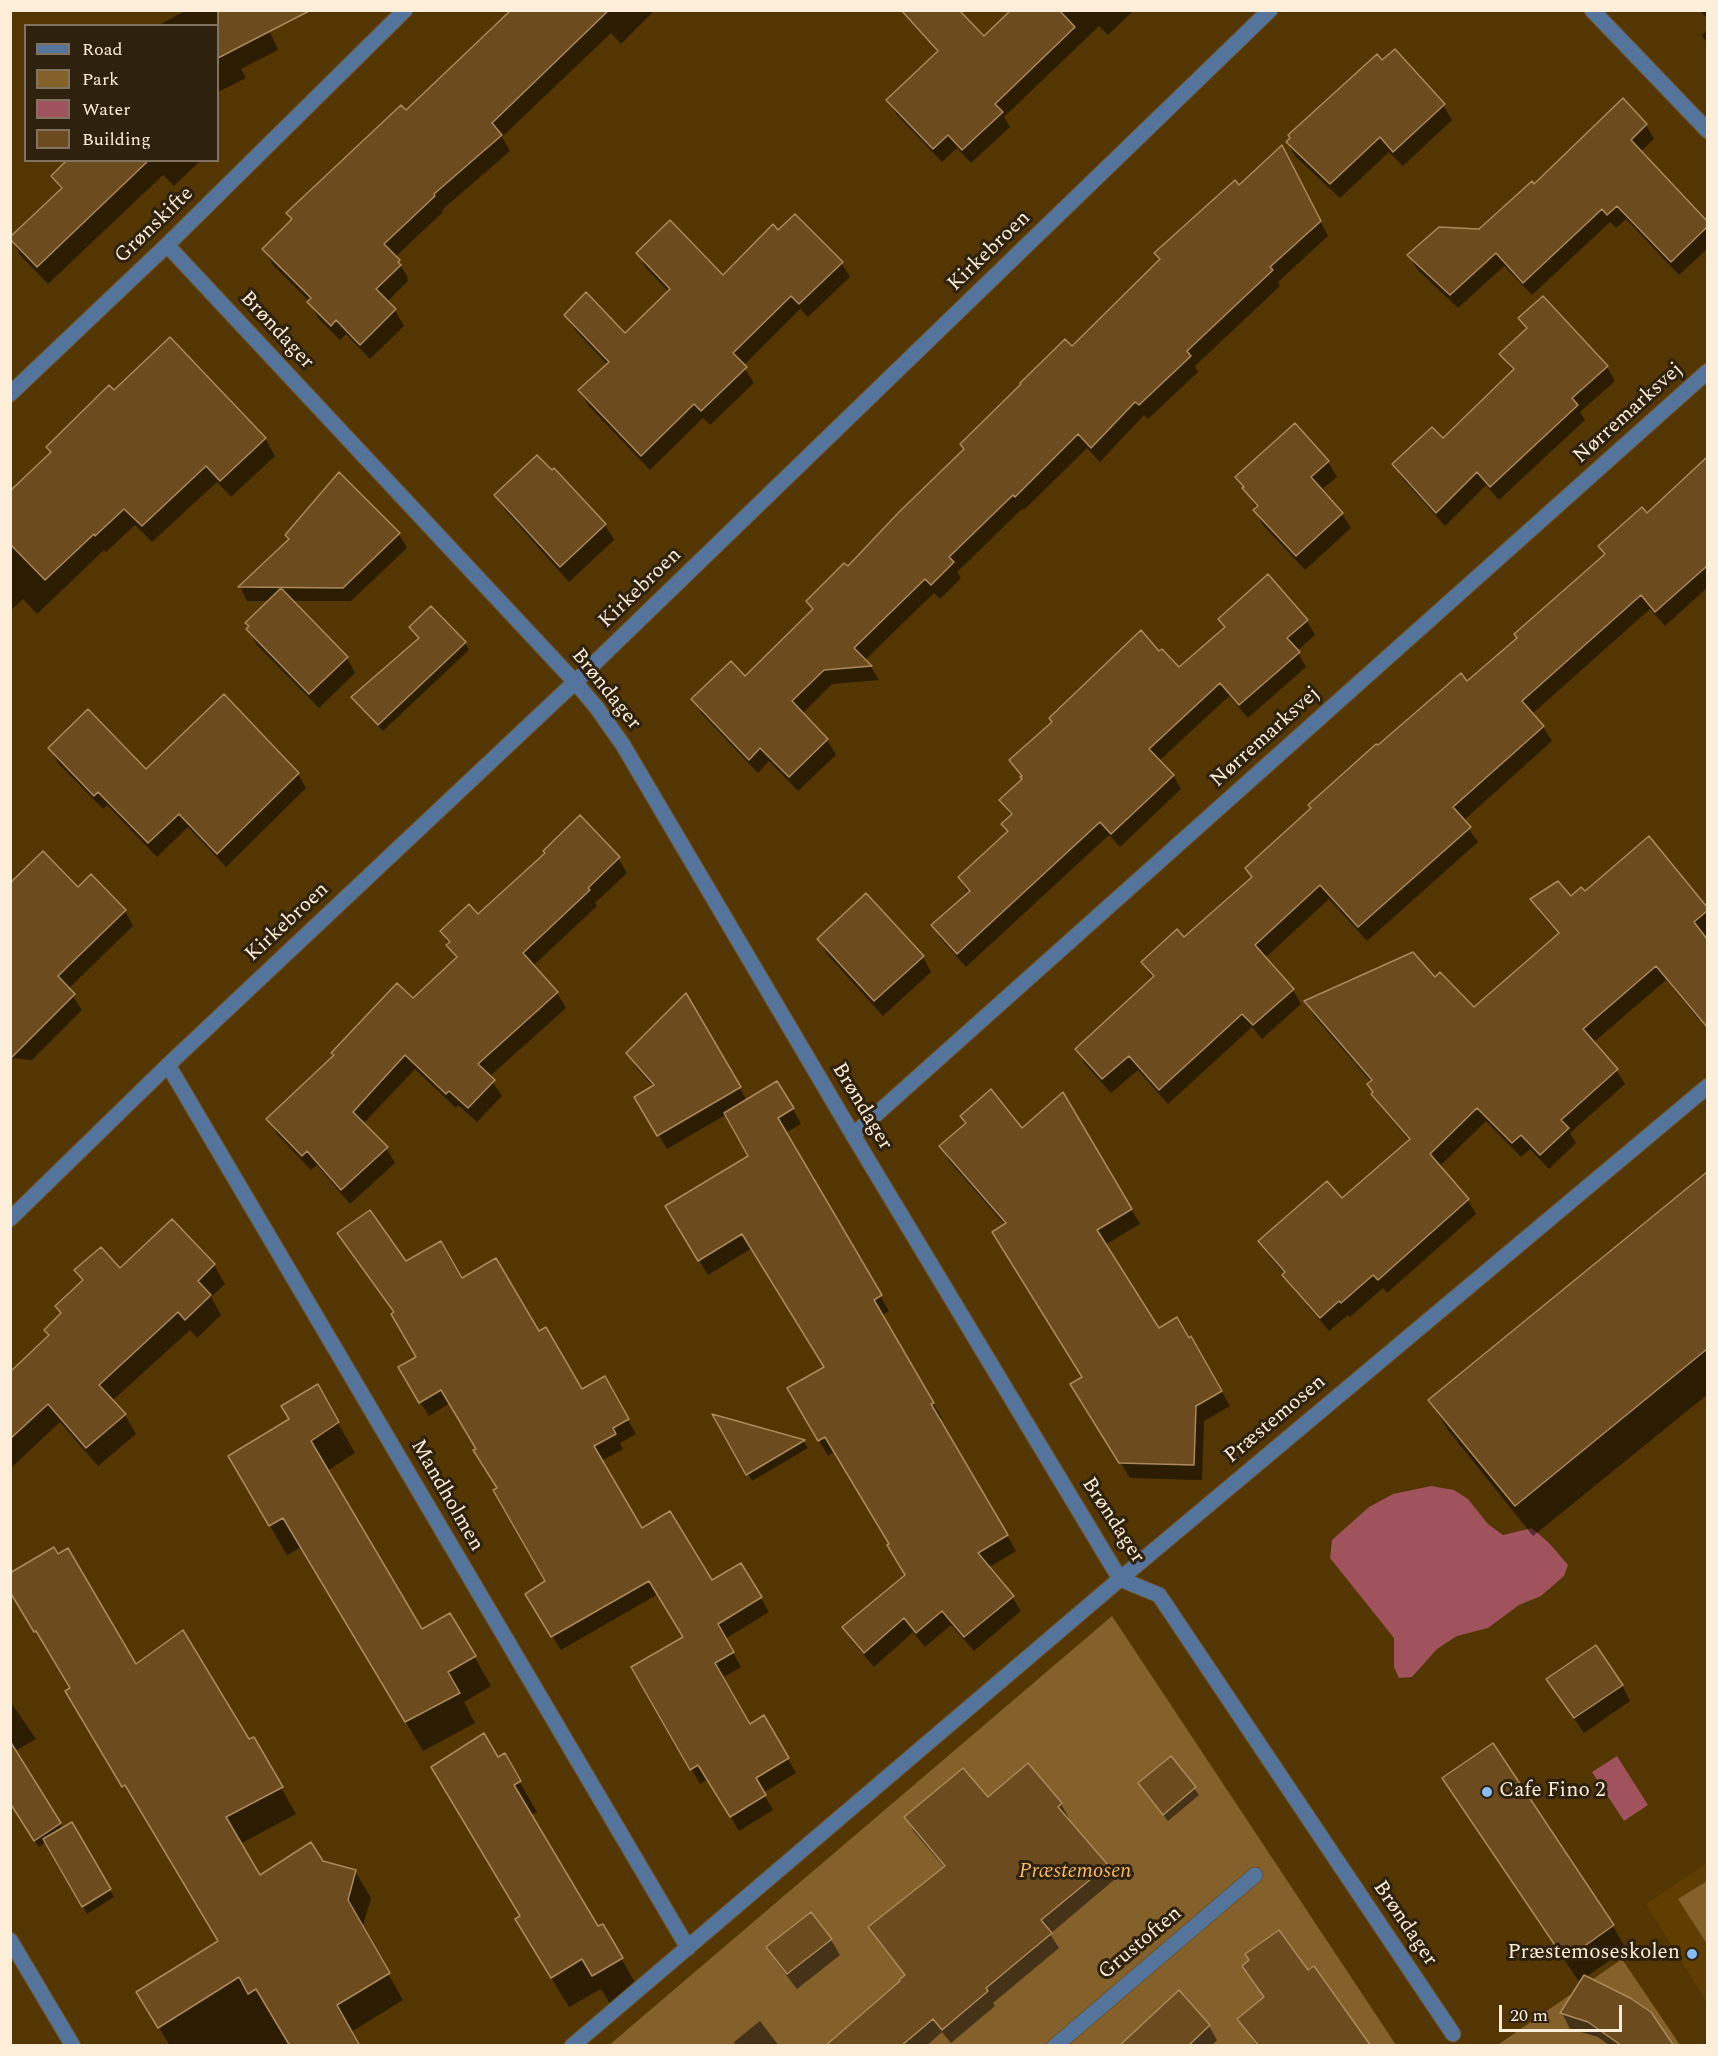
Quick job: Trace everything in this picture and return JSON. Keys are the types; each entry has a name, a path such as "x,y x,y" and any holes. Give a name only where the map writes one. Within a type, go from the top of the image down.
{"street":[{"name":"Grønskifte","path":"10,394 167,245 405,10"},
{"name":"Kirkebroen","path":"10,1219 168,1065 575,682 1270,10"},
{"path":"1592,10 1707,131"},
{"name":"Brøndager","path":"167,245 597,708 623,745 853,1136 1120,1579 1159,1595 1453,2034"},
{"name":"Nørremarksvej","path":"853,1136 1707,371"},
{"name":"Mandholmen","path":"168,1065 688,1948"},
{"name":"Præstemosen","path":"572,2046 1120,1579 1707,1086"},
{"name":"Grustoften","path":"1055,2046 1255,1875"},
{"path":"10,1940 73,2046"}],"shaded area":[{"name":"Præstemoseskolen","path":"1707,1863 1707,2003 1646,1904"}],"green space":[{"name":"Præstemosen","path":"1112,1616 1396,2045 608,2046"},
{"path":"1707,1881 1707,1944 1678,1899"},
{"path":"1622,1959 1680,2045 1496,2046"}],"water":[{"path":"1431,1486 1454,1490 1468,1499 1488,1524 1503,1535 1532,1528 1568,1565 1564,1576 1541,1596 1519,1605 1488,1628 1457,1636 1437,1649 1412,1677 1399,1678 1394,1667 1394,1638 1330,1558 1332,1540 1369,1507 1393,1494"},
{"path":"1617,1756 1648,1805 1624,1821 1592,1772"}],"building":[{"path":"218,10 311,10 219,57"},
{"path":"511,10 609,10 492,123 502,135 434,194 435,196 384,244 400,260 398,262 401,265 376,289 396,309 360,345 336,320 331,326 307,302 311,298 262,249 292,219 286,213 401,105 406,110"},
{"path":"901,10 959,10 984,36 1011,10 1059,10 1075,27 995,104 1003,112 962,150 948,135 933,149 886,100 938,51"},
{"path":"1395,49 1445,104 1393,152 1380,137 1330,184 1286,142 1290,138 1288,135 1377,54 1382,60"},
{"path":"1623,98 1647,124 1631,140 1707,221 1707,227 1671,262 1617,206 1607,215 1602,209 1523,283 1496,253 1450,295 1407,255 1439,227 1479,229 1532,181 1534,184"},
{"path":"1282,145 1321,221 1270,267 1273,270 1187,351 1191,356 1139,405 1135,402 1091,448 1078,434 1015,497 1013,495 949,557 954,562 931,585 925,579 854,648 872,666 824,670 792,701 828,739 789,777 760,748 749,760 691,699 731,661 745,676 813,609 806,601 844,563 848,566 899,512 964,449 960,444 1020,383 1065,339 1072,346 1160,259 1154,253 1235,180 1239,185"},
{"path":"65,162 147,162 37,267 10,237 62,188 51,176"},
{"path":"795,214 843,262 799,304 791,296 733,353 747,367 701,411 694,404 641,456 578,390 609,362 564,315 586,292 625,333 670,289 636,253 670,220 723,275 773,224 778,230"},
{"path":"1543,296 1608,366 1572,398 1578,405 1490,487 1477,472 1436,513 1392,464 1432,427 1443,438 1514,369 1499,354 1527,328 1518,318"},
{"path":"170,337 266,438 220,481 206,466 142,526 124,509 45,580 10,544 10,491 51,452 46,447 109,385 114,390"},
{"path":"1295,423 1329,461 1311,477 1343,513 1296,556 1253,510 1258,506 1235,477"},
{"path":"537,455 552,470 554,468 606,524 560,567 494,495"},
{"path":"1707,457 1707,566 1655,612 1641,595 1522,701 1544,726 1453,807 1471,827 1358,927 1320,885 1255,945 1294,989 1253,1025 1242,1014 1159,1090 1129,1056 1102,1079 1075,1049 1154,976 1141,962 1177,929 1184,937 1252,877 1245,868 1311,808 1308,805 1461,673 1467,681 1517,638 1514,634 1605,554 1598,546 1642,507 1647,513"},
{"path":"339,472 400,533 343,588 238,587 289,539 285,535"},
{"path":"1268,574 1308,620 1287,638 1300,652 1239,705 1220,683 1149,749 1174,775 1111,834 1100,822 957,954 931,925 970,891 958,877 1008,831 1001,824 1012,814 999,800 1022,779 1009,760 1052,722 1049,718 1141,630 1159,651 1162,649 1179,667 1225,627 1218,619"},
{"path":"281,588 348,657 309,694 246,629 249,626 245,623"},
{"path":"431,606 466,642 378,725 351,697 419,638 409,627"},
{"path":"224,694 299,773 217,854 179,814 148,843 98,792 94,796 48,748 88,709 146,769"},
{"path":"580,815 620,857 588,888 590,890 523,953 558,992 478,1064 495,1080 468,1108 449,1091 446,1094 405,1055 353,1112 388,1147 341,1190 307,1151 302,1156 266,1119 334,1055 331,1053 397,983 413,998 457,957 446,945 450,942 440,931 469,904 478,914 545,853 543,851"},
{"path":"1649,836 1707,907 1707,911 1694,922 1707,939 1707,1027 1656,966 1583,1029 1618,1069 1561,1120 1569,1128 1540,1155 1521,1135 1512,1143 1477,1108 1430,1154 1469,1199 1378,1280 1373,1275 1320,1318 1282,1275 1285,1272 1258,1241 1327,1181 1342,1198 1410,1139 1371,1094 1373,1092 1367,1084 1372,1080 1304,1001 1413,952 1435,977 1440,972 1474,1007 1559,933 1530,899 1558,881 1571,896 1581,887 1585,891"},
{"path":"43,851 78,887 91,874 126,910 58,976 75,994 10,1059 10,883"},
{"path":"866,893 924,956 874,1001 817,939"},
{"path":"686,993 741,1087 657,1136 634,1097 654,1085 626,1053"},
{"path":"777,1081 794,1108 778,1118 882,1295 874,1300 934,1403 931,1404 1008,1535 978,1553 1014,1596 964,1637 942,1611 916,1633 904,1618 864,1653 842,1627 905,1575 825,1437 818,1441 787,1388 824,1367 742,1234 698,1261 665,1206 748,1156 724,1113"},
{"path":"991,1089 1022,1128 1063,1092 1132,1209 1097,1230 1159,1328 1177,1317 1189,1338 1191,1336 1222,1391 1196,1406 1194,1465 1119,1463 1070,1384 1082,1377 992,1232 1006,1223 939,1146 966,1123 960,1116"},
{"path":"1707,1172 1707,1349 1515,1506 1428,1400"},
{"path":"370,1210 406,1261 441,1241 462,1278 496,1258 539,1331 546,1327 582,1389 605,1376 629,1419 613,1428 616,1434 594,1446 642,1528 670,1511 712,1580 741,1563 762,1597 718,1624 734,1652 715,1663 750,1724 764,1715 789,1758 756,1778 766,1795 730,1817 698,1765 690,1770 631,1667 683,1637 649,1581 551,1637 525,1594 545,1581 493,1490 497,1488 473,1450 476,1449 441,1390 419,1403 398,1367 416,1357 391,1314 394,1312 337,1233"},
{"path":"172,1219 215,1264 198,1281 211,1295 185,1320 178,1312 99,1385 126,1414 86,1448 48,1404 10,1439 10,1372 49,1335 44,1330 61,1313 55,1306 83,1280 74,1270 101,1247 120,1268"},
{"path":"318,1384 339,1422 311,1441 422,1629 450,1613 476,1656 448,1672 460,1693 405,1722 283,1518 269,1526 228,1456 289,1419 281,1406"},
{"path":"712,1414 805,1440 746,1475"},
{"path":"54,1547 58,1554 68,1548 136,1664 183,1630 249,1739 254,1737 283,1787 226,1817 260,1875 311,1842 323,1861 356,1870 348,1900 390,1973 337,2005 360,2046 290,2046 256,1989 248,1994 239,1977 158,2028 136,1992 218,1941 125,1785 122,1787 65,1691 70,1688 10,1592 10,1573"},
{"path":"1596,1645 1623,1685 1574,1718 1546,1679"},
{"path":"484,1733 498,1757 505,1753 521,1781 514,1785 598,1926 603,1924 623,1958 592,1976 582,1959 551,1978 515,1919 520,1916 431,1767"},
{"path":"10,1741 61,1823 34,1841 10,1803"},
{"path":"1493,1743 1614,1925 1565,1960 1442,1778"},
{"path":"1171,1756 1196,1787 1163,1815 1138,1783"},
{"path":"1028,1763 1062,1803 1058,1807 1108,1865 1041,1920 1052,1933 986,1988 988,1991 942,2030 933,2019 901,2046 825,2046 905,1975 868,1927 945,1866 904,1817 963,1768 988,1797"},
{"path":"72,1822 111,1889 82,1907 43,1839"},
{"path":"811,1912 832,1939 787,1974 766,1947"},
{"path":"1279,1930 1308,1970 1314,1966 1371,2046 1259,2046 1237,2019 1264,1997 1242,1966 1249,1960 1245,1954"},
{"path":"1584,1975 1630,1998 1651,2012 1674,2046 1622,2046 1588,2022 1560,2013"},
{"path":"1179,1990 1210,2025 1188,2046 1119,2046"}],"place":[{"name":"Cafe Fino 2","path":"1487,1792"},
{"name":"Præstemoseskolen","path":"1692,1954"}]}
